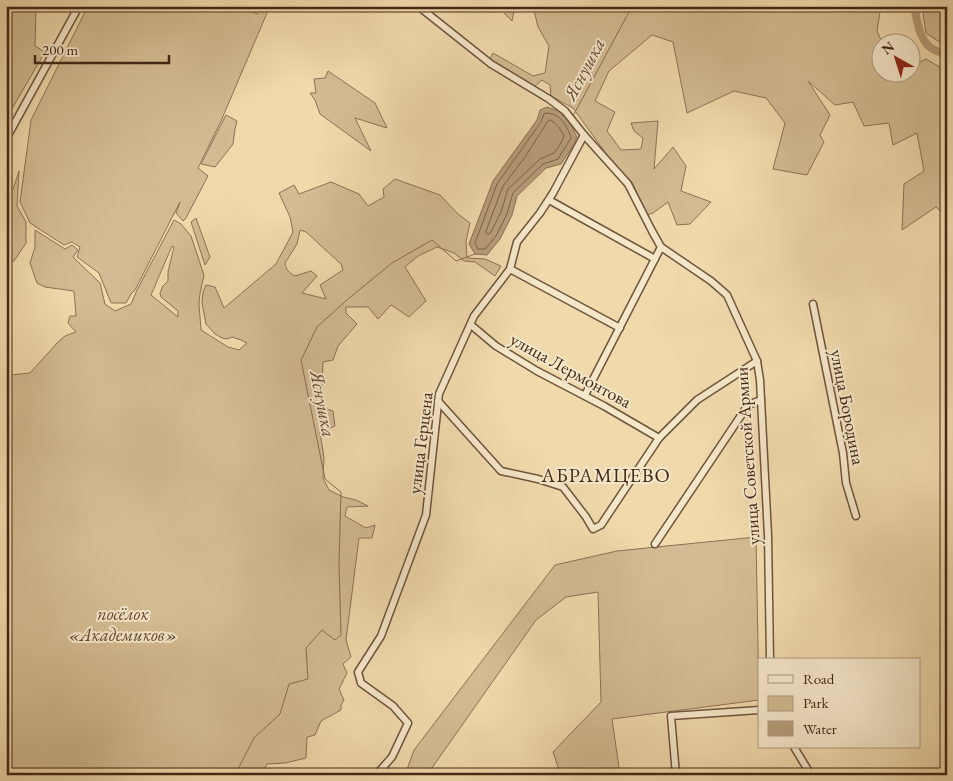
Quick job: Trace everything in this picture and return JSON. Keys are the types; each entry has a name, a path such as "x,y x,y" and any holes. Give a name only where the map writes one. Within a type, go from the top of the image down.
{"street":[{"path":"6,139 79,6"},
{"name":"улица Советской Армии","path":"418,6 491,64 554,103 565,112 628,184 661,247 711,281 727,295 757,361 760,380 768,535 770,658"},
{"name":"улица Герцена","path":"376,775 392,757 408,723 393,706 361,683 358,672 381,636 426,514 438,394 474,316 510,269 517,242 540,213 584,135"},
{"path":"548,200 655,259"},
{"path":"585,396 661,247"},
{"path":"510,269 620,328"},
{"name":"улица Бородина","path":"812,304 843,453 846,482 856,516"},
{"name":"улица Лермонтова","path":"470,325 496,346 537,371 659,438"},
{"path":"438,401 501,471 563,487 594,530 601,525 659,438 697,400 757,361"},
{"path":"655,544 748,405 761,400"},
{"path":"676,775 671,716 758,710"},
{"path":"795,748 812,775"}],"green space":[{"path":"6,6 36,6 35,46 45,52 6,119"},
{"path":"88,6 238,6 257,14 261,6 270,6 221,121 198,168 208,176 183,221 176,213 180,202 135,290 126,303 111,303 99,273 77,257 80,247 72,242 64,245 30,223 20,202 31,120"},
{"path":"497,6 515,6 512,21"},
{"path":"533,6 881,6 877,32 870,32 870,82 920,82 920,62 926,59 943,69 947,79 947,217 936,207 902,230 904,184 924,171 917,133 893,145 889,123 864,126 853,102 835,105 808,81 830,115 820,135 824,142 807,175 773,169 785,123 766,98 734,91 687,113 673,42 652,35 609,71 595,101 615,112 607,131 621,150 641,149 643,138 634,131 631,123 658,121 654,169 673,147 686,166 681,191 711,202 690,224 677,225 668,202 647,215 632,182 615,166 573,108 551,96 550,85 542,80 534,87 490,59 493,53 533,76 545,73 549,46 538,27"},
{"path":"922,6 947,6 947,47 926,33"},
{"path":"328,71 375,103 387,128 355,118 371,151 320,114 315,100 310,93 316,93 314,79 325,78"},
{"path":"226,115 237,121 233,144 215,167 201,164"},
{"path":"19,171 17,206 26,222 26,243 14,261 6,262 8,206"},
{"name":"посёлок «Академиков»","path":"395,179 440,195 458,214 470,223 466,241 467,258 485,259 501,266 495,276 475,262 464,261 454,253 437,247 418,256 405,267 426,301 409,317 391,305 378,319 368,307 346,307 346,313 357,324 338,346 333,360 323,362 321,407 333,411 335,426 320,432 324,458 323,478 329,490 368,506 347,507 345,516 366,528 375,525 372,538 359,538 346,640 351,657 343,664 347,673 339,689 344,700 341,710 321,721 315,735 307,737 306,758 285,763 267,764 261,775 6,775 6,379 11,375 30,373 58,342 65,336 76,332 68,323 70,316 76,316 74,291 45,287 37,283 30,263 35,247 35,230 65,249 72,245 78,250 73,257 100,283 105,304 115,311 131,304 174,220 181,224 191,236 204,275 199,304 201,330 228,347 239,350 247,343 232,337 222,338 215,334 206,324 202,303 203,292 206,285 215,287 224,308 276,264 293,232 290,217 279,193 294,185 299,194 331,182 359,194 368,206 384,197 383,189","holes":["300,230 306,232 341,264 343,270 320,285 326,299 302,293 317,276 311,271 295,276 286,268 285,263 297,244","172,246 174,247 168,272 168,281 160,293 161,297 178,311 178,317 151,295"]},
{"path":"196,218 210,257 205,265 191,222"},
{"path":"756,537 758,700 612,719 620,775 561,775 553,752 601,702 598,592 566,597 536,620 427,775 405,775 414,750 555,565 617,551"}],"water":[{"path":"547,107 559,111 570,123 577,137 561,164 546,168 517,196 512,215 500,239 487,255 475,254 469,244 493,181 537,120 540,110"}],"waterway":[{"name":"Яснушка","path":"573,116 629,12 628,6"},
{"path":"914,6 919,29 924,40 931,48 947,55"},
{"name":"Яснушка","path":"235,775 254,738 280,714 289,684 308,679 306,648 322,630 335,640 341,635 339,563 341,492 325,479 301,360 317,327 392,263 432,240 456,261 475,254"}],"district":[{"name":"АБРАМЦЕВО","path":"606,475"}]}
